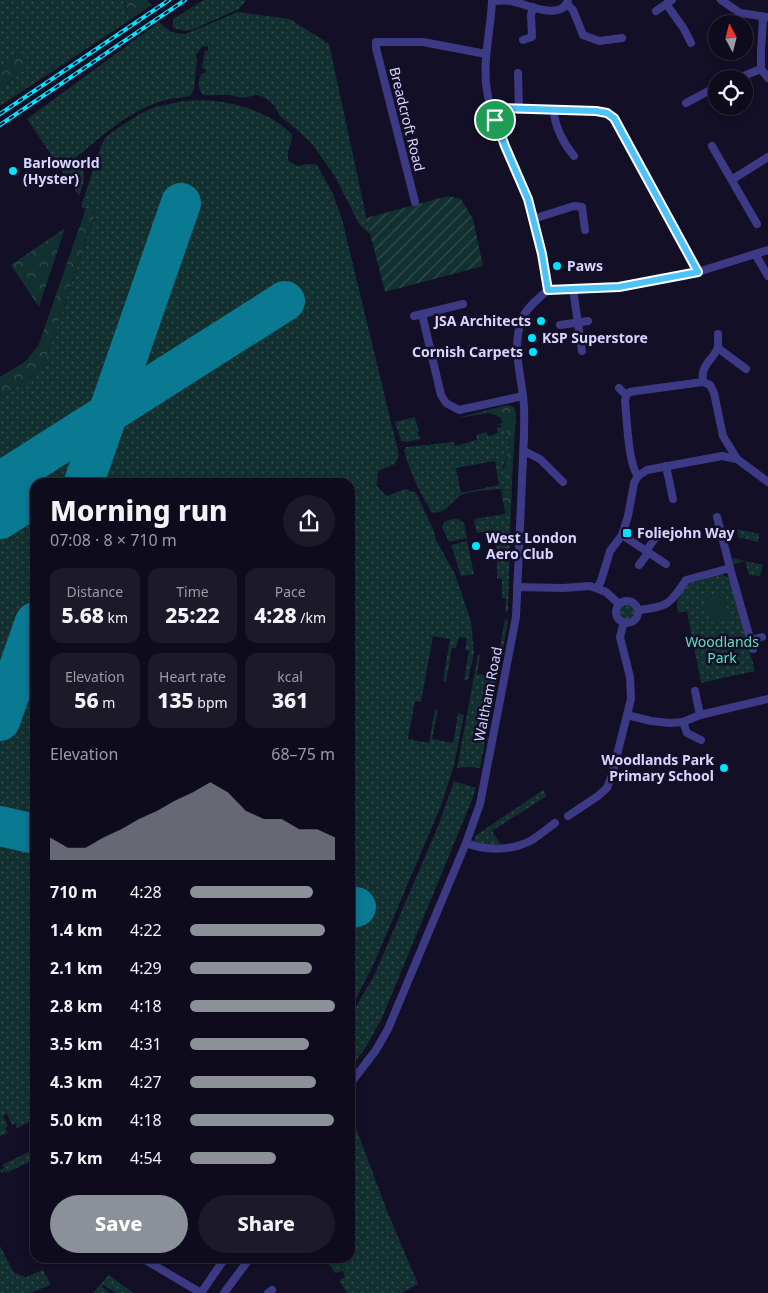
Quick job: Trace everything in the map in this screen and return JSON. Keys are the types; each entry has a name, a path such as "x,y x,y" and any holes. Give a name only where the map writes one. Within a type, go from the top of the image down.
{"street":[{"path":"622,38 599,41 583,35 573,10 567,2 563,8 545,12 533,6 510,1 492,1 486,54 487,92 505,146 528,199 542,254 548,290 619,287 698,272 768,250"},
{"path":"726,1 740,14 766,17 760,51 761,69 768,78"},
{"path":"656,11 670,2 691,43"},
{"path":"523,40 532,38 531,15 533,6"},
{"name":"Breadcroft Road","path":"415,202 376,42 423,42 486,54"},
{"path":"753,72 761,69"},
{"path":"518,73 519,110"},
{"path":"686,104 708,92"},
{"path":"492,110 498,108 596,111 607,113 614,118 698,272"},
{"path":"554,110 554,117 567,147 574,156"},
{"path":"712,146 758,224"},
{"path":"732,179 768,157"},
{"path":"533,219 585,204 585,230"},
{"path":"755,254 768,276"},
{"path":"573,289 582,351"},
{"name":"Waltham Road","path":"355,1077 376,1050 388,1029 466,843 480,804 516,617 524,451 523,396 517,355 517,338 522,318 536,300 548,290"},
{"path":"463,304 418,315 444,401 449,406 462,410 523,396"},
{"path":"560,324 588,321"},
{"path":"703,382 702,374 718,348 718,334"},
{"path":"718,348 746,369"},
{"path":"638,476 634,472 631,456 625,402 626,395 630,392 703,382 710,385 713,388 723,436 736,459"},
{"path":"619,388 626,395"},
{"path":"722,456 728,445"},
{"path":"524,451 540,459 562,482"},
{"path":"597,588 610,551 622,535 628,516 631,492 638,476 647,470 722,456 736,459 768,482"},
{"path":"666,466 673,499"},
{"path":"717,517 754,649"},
{"path":"719,525 728,523"},
{"path":"622,535 666,564"},
{"path":"640,565 656,537"},
{"path":"639,610 666,606 675,597 686,580 730,568"},
{"path":"517,587 563,588 590,586 606,592 619,604"},
{"path":"625,601 633,602 639,610 635,620 631,622 624,622 616,615 619,604 625,601"},
{"path":"568,816 598,796 606,788 612,775 632,690 620,637 624,622"},
{"path":"751,640 762,637"},
{"path":"695,691 700,715"},
{"path":"627,715 651,721 682,722 700,715 768,699"},
{"path":"682,722 687,733 701,740"},
{"path":"466,843 476,847 492,849 512,846 530,840 554,823"},
{"path":"150,1263 201,1293 222,1263"},
{"path":"229,1291 247,1263"}],"green space":[{"path":"0,0 123,0 130,20 0,106 0,87 20,74 0,68"},
{"path":"124,0 147,0 152,5 130,20"},
{"path":"204,0 246,0 239,9 194,29 185,31 173,28 173,19"},
{"path":"238,12 290,19 329,44 370,234 359,224 336,178 312,144 280,116 275,106 264,97 256,95 243,98 229,95 203,95 199,82 201,74 206,72 202,68 205,51 208,51 208,46 202,46 196,53 194,89 190,96 163,101 124,119 73,160 74,166 80,166 84,174 84,181 79,196 27,119 159,22 171,32 185,34"},
{"path":"23,53 27,56 20,74 0,87 0,68"},
{"path":"203,100 227,103 250,109 272,119 292,134 288,154 289,161 297,166 317,165 333,194 342,219 399,455 395,464 378,471 377,486 387,496 405,489 416,493 434,531 436,540 455,574 471,621 474,652 468,680 464,680 469,651 465,650 467,638 459,637 456,648 452,648 446,682 443,681 450,639 433,636 421,702 415,701 408,739 429,743 435,709 438,710 432,739 453,743 458,713 464,715 454,765 441,806 375,961 355,1001 355,478 30,478 30,1122 17,1128 15,1123 12,1125 7,1114 3,1116 8,1126 5,1128 8,1133 0,1136 0,398 32,376 46,359 96,212 81,207 105,138 138,115 155,107 183,101"},
{"path":"448,196 461,199 473,219 483,266 385,292 366,218"},
{"path":"86,208 96,211 46,359 32,376 0,398 0,377 26,361 39,344"},
{"path":"65,228 39,307 11,265"},
{"path":"507,405 514,407 516,413 512,479 506,477 503,473 510,442 501,418 488,413 453,419"},
{"path":"415,417 419,432 417,433 421,439 401,441 395,422"},
{"path":"503,423 510,442 503,467 510,479 512,479 512,490 479,491 461,495 444,510 436,513 431,512 417,486 407,461 404,450 406,447 454,442 455,446 477,440 476,435 487,432 488,436 498,433 497,428 502,427 501,425 496,425","holes":["495,461 499,485 461,493 456,468"]},
{"path":"501,490 512,490 511,508 505,512"},
{"path":"511,508 508,611 505,612 506,598 502,598 502,579 497,578 497,549 493,530 477,533 474,519 505,514"},
{"path":"458,519 464,523 467,538 449,542 442,527 444,522"},
{"path":"737,529 759,534 758,542 739,539"},
{"path":"467,541 474,574 461,576 451,545"},
{"path":"732,558 763,565 760,576 749,575 745,561 734,564"},
{"name":"Woodlands Park","path":"722,574 731,580 755,671 701,683 687,611 678,613 677,601 687,584"},
{"path":"722,592 730,618 712,623 704,598"},
{"path":"627,603 633,606 636,612 633,618 627,621 621,618 618,612 621,606"},
{"path":"505,619 508,622 480,768 457,768 478,655 480,655 477,674 495,677"},
{"path":"454,781 476,788 382,1018 355,1062 355,1008 373,978 439,824"},
{"path":"543,790 547,796 492,831 501,845 493,846 474,842 475,836"},
{"path":"355,1125 387,1211 418,1284 401,1293 347,1293 339,1280 345,1277 343,1271 335,1273 328,1263 355,1263"},
{"path":"30,1151 30,1161 6,1173 5,1171 1,1173 0,1170 4,1168 2,1165"},
{"path":"0,1246 14,1273 26,1277 43,1270 51,1285 30,1293 0,1293"},
{"path":"109,1275 133,1293 116,1293 104,1285 102,1287 110,1293 93,1293"}],"runway":[{"path":"85,478 181,203"},
{"path":"0,482 285,301"},
{"path":"0,519 30,500"},
{"path":"0,721 30,636"},
{"path":"0,826 30,833"}],"railway":[{"path":"0,114 169,0"},
{"path":"0,125 185,0"}],"place":[{"name":"Barloworld (Hyster)","path":"13,171"},
{"name":"Paws","path":"557,266"},
{"name":"JSA Architects","path":"541,321"},
{"name":"KSP Superstore","path":"532,338"},
{"name":"Cornish Carpets","path":"533,352"},
{"name":"Foliejohn Way","path":"627,533"},
{"name":"West London Aero Club","path":"476,546"},
{"name":"Woodlands Park Primary School","path":"724,768"}],"route":[{"path":"498,108 596,111 607,113 614,118 698,272 685,276 619,287 548,290 542,254 528,199 495,120 492,110 498,108"}]}
